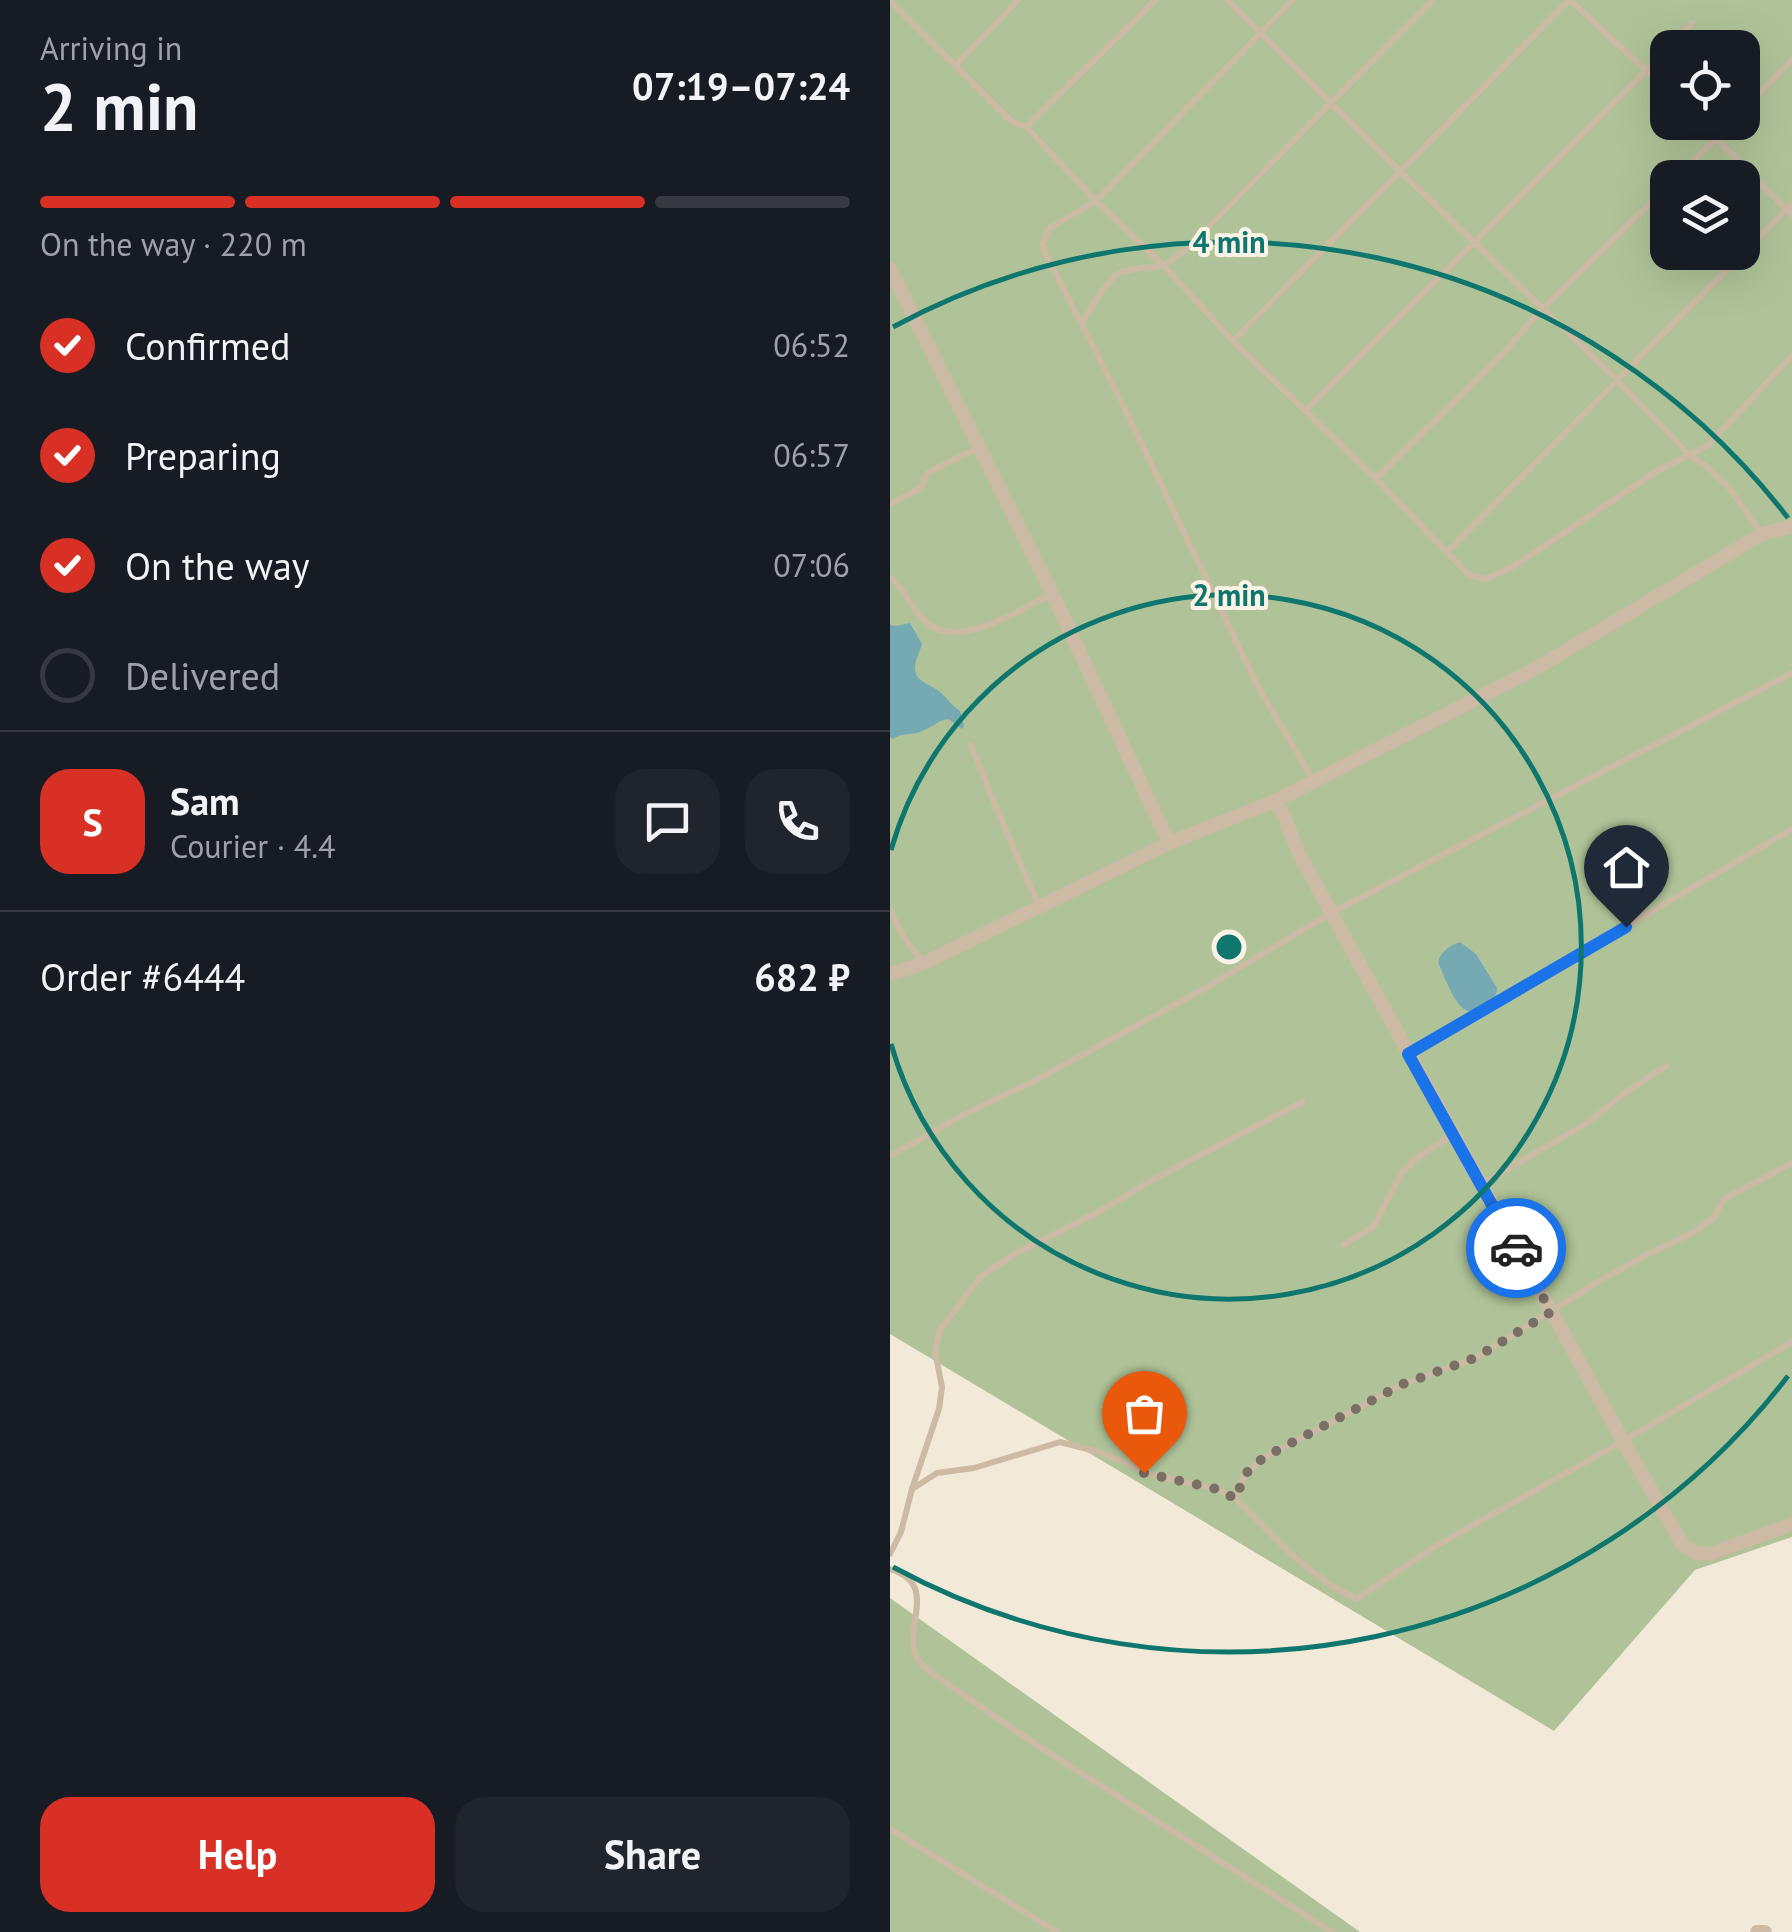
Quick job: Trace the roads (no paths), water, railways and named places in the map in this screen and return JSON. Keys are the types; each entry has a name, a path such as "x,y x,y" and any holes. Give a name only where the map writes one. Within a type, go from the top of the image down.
{"street":[{"path":"890,270 1052,593 1169,844"},
{"path":"890,974 924,963 1169,844 1278,800 1534,670 1762,534 1792,526"},
{"path":"1278,800 1301,858 1683,1546 1710,1554 1792,1524"},
{"path":"1757,1932 1765,1932"}],"lane":[{"path":"955,66 1018,0"},
{"path":"1026,127 1155,0"},
{"path":"1226,0 1616,379 1690,456 1706,466 1762,534"},
{"path":"1293,0 1096,201 1048,228 1043,244 1258,688 1314,782"},
{"path":"1082,324 1103,289 1118,273 1164,266 1186,250 1433,0"},
{"path":"1233,341 1570,0 1650,75"},
{"path":"890,1 1011,121 1026,127 1233,341 1376,478 1469,575 1486,579 1512,567 1657,471 1707,446 1792,356"},
{"path":"1685,30 1692,23"},
{"path":"1760,93 1792,60"},
{"path":"1306,410 1650,67"},
{"path":"1694,160 1714,140"},
{"path":"1446,552 1790,209 1718,140"},
{"path":"1376,478 1650,204"},
{"path":"890,504 921,488 927,473 979,447"},
{"path":"890,577 918,615 945,632 1000,621 1052,593"},
{"path":"890,1156 1207,987 1331,913 1792,673"},
{"path":"971,745 1040,907"},
{"path":"1408,1054 1792,829"},
{"path":"890,911 904,938 924,963"},
{"path":"1481,1185 1587,1123 1666,1066"},
{"path":"890,1554 901,1532 939,1409 942,1387 935,1351 940,1330 980,1277 1011,1256 1302,1102"},
{"path":"1343,1245 1373,1227 1401,1174 1414,1160 1452,1134"},
{"path":"1236,1499 1244,1475 1263,1458 1403,1384 1475,1358 1628,1265 1694,1232 1714,1218 1724,1200 1792,1162"},
{"path":"912,1489 936,1473 974,1468 1060,1442 1095,1451 1144,1473 1217,1489 1236,1499 1293,1556 1330,1585 1356,1599 1434,1547 1792,1342"},
{"path":"890,1569 908,1578 916,1590 914,1645 916,1658 926,1669 1032,1742 1332,1932"},
{"path":"890,1829 1057,1932"}],"water":[{"path":"910,623 922,644 915,663 916,674 960,711 962,729 948,719 917,733 890,737 890,625"},
{"path":"1460,942 1476,954 1497,988 1492,1000 1470,1011 1454,997 1438,962 1446,949"}]}
